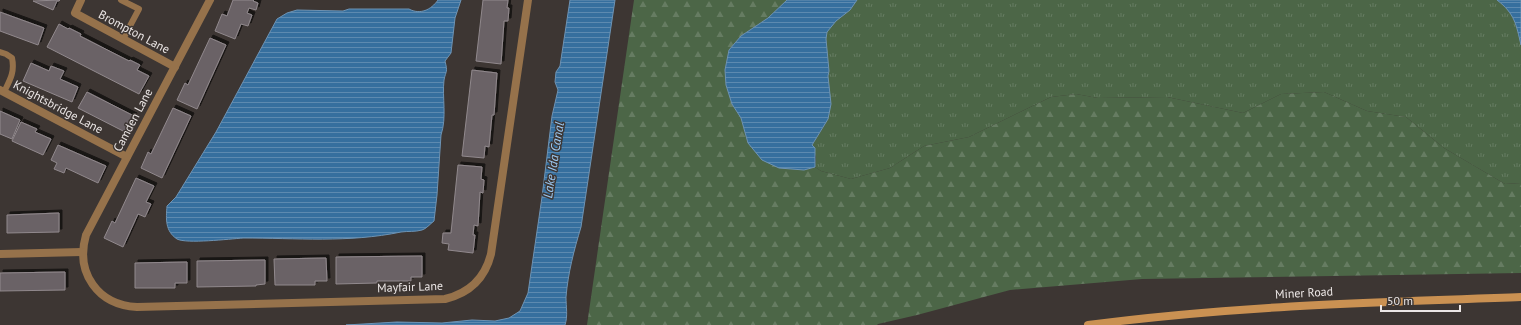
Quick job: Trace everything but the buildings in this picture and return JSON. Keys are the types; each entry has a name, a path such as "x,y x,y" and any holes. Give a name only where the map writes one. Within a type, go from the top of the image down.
{"street":[{"name":"Brompton Lane","path":"81,0 75,13 175,67"},
{"name":"Camden Lane","path":"82,252 86,236 210,0"},
{"name":"Mayfair Lane","path":"82,252 86,273 93,285 105,297 120,305 129,307 445,299 462,294 476,284 486,270 491,254 528,0"},
{"name":"Knightsbridge Lane","path":"2,91 127,157"},
{"path":"0,254 82,252"},
{"name":"Miner Road","path":"1088,325 1184,314 1284,306 1521,297"}],"lane":[{"path":"121,0 139,9 124,39"},
{"path":"0,52 12,58 14,66 13,74 2,91"}],"green space":[{"path":"634,0 787,0 768,18 741,36 729,50 725,70 732,104 741,118 748,143 804,170 815,167 821,171 851,179 890,168 924,146 969,137 1051,97 1076,94 1098,98 1167,97 1243,113 1281,94 1324,92 1367,111 1406,117 1444,148 1505,184 1521,183 1521,273 1142,279 1010,290 877,325 587,325"},
{"path":"857,0 1521,0 1521,183 1505,184 1444,148 1406,117 1367,111 1324,92 1281,94 1243,113 1167,97 1098,98 1076,94 1051,97 969,137 924,146 890,168 851,179 821,171 815,167 816,157 812,145 828,119 829,65 826,47 827,32"}],"water":[{"path":"438,0 461,0 455,18 451,53 445,61 447,70 444,80 444,121 441,135 434,221 425,229 419,231 401,232 362,238 243,238 189,241 177,239 173,236 167,224 167,206 176,197 216,132 277,19 287,13 297,10 343,11 349,9 409,9 417,12 429,9"},
{"name":"Lake Ida Canal","path":"570,0 615,0 581,227 568,279 566,297 567,315 565,325 346,325 397,322 442,323 472,320 495,321 509,318 520,311 528,293 552,116 558,90 555,82 556,72 560,66"},
{"path":"787,0 857,0 850,10 836,21 827,32 828,76 831,104 828,119 812,145 815,148 815,167 804,170 779,168 762,160 748,143 741,118 732,104 726,85 725,70 729,50 741,36 768,18"},
{"path":"1497,0 1521,0 1521,45 1514,20 1508,10"}]}
